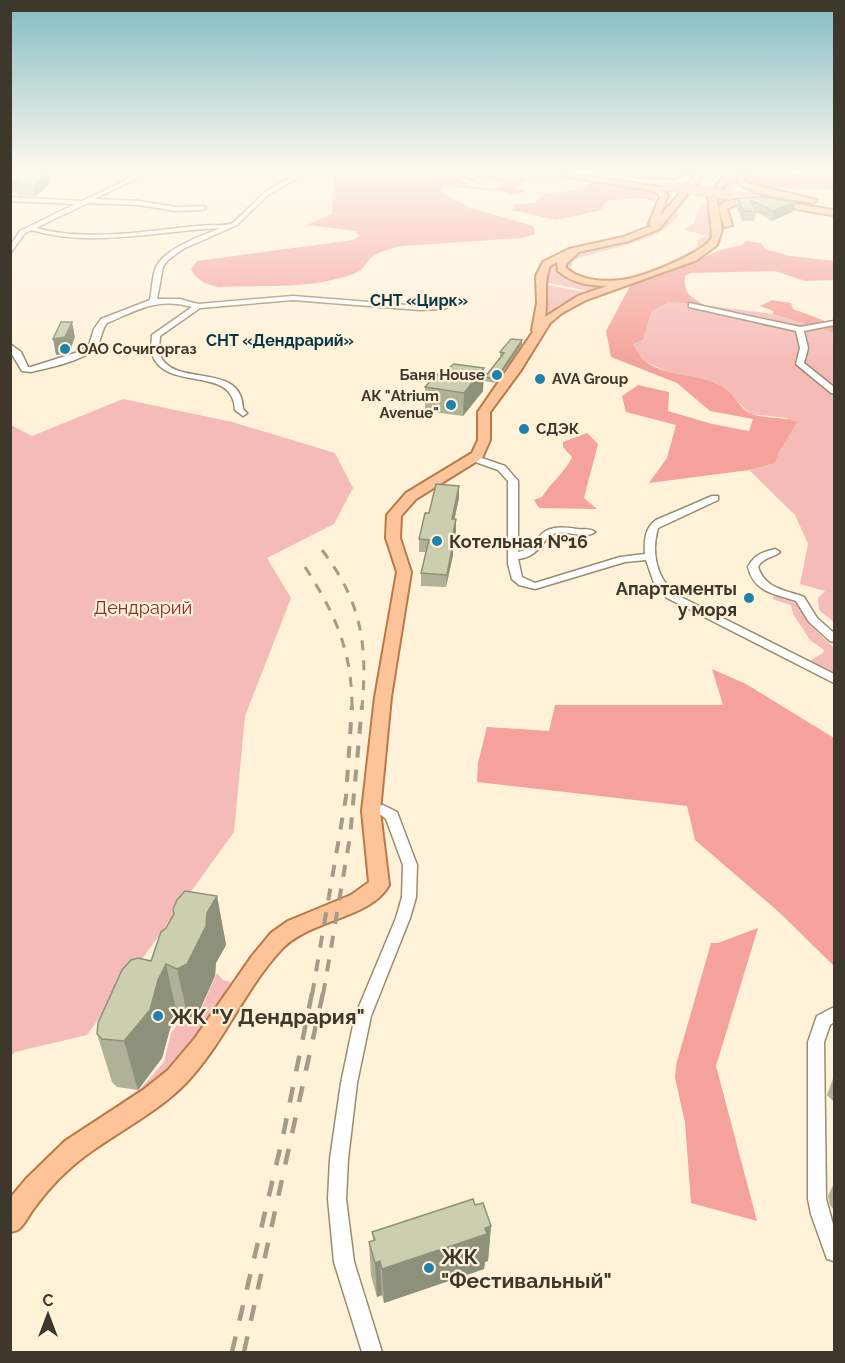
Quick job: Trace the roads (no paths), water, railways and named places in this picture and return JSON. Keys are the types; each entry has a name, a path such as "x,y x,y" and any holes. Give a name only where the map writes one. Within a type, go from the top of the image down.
{"main road":[{"path":"635,236 567,257 561,263 561,269 575,279 599,283 649,276"},
{"path":"709,248 718,236"},
{"path":"10,1220 30,1193 61,1160 86,1140 159,1093 187,1066 270,946 292,928 358,902 380,885 371,811 383,697 404,572 393,538 394,515 411,496 473,458 480,451 484,440 484,412 515,370 546,321 571,303 694,258 723,241 727,236"},
{"path":"537,334 542,303 541,276 546,264 572,251 600,246"}],"street":[{"path":"10,252 20,236"},
{"path":"61,236 79,236"},
{"path":"153,301 160,267 166,259 181,248 208,236"},
{"path":"10,346 27,370 58,363 93,346 98,329 104,321 153,301 180,301 198,306 292,298 430,308 446,306 454,299"},
{"path":"692,305 801,329 834,323"},
{"path":"198,306 156,335 158,357 166,369 230,387 238,397 239,410 243,413"},
{"path":"801,329 804,348 800,364 834,391"},
{"path":"473,458 502,469 513,481 513,564 517,579 528,585 544,585 624,559 651,556"},
{"path":"716,498 656,524 651,531 651,556 655,579 671,596 834,679"},
{"path":"514,556 533,552 547,533 554,530 591,532"},
{"path":"775,552 756,561 753,567 756,579 771,591 801,601 813,620 834,639"},
{"path":"371,811 383,810 392,816 410,865 409,897 403,918 363,1016 349,1083 339,1159 338,1199 344,1262 372,1353"},
{"path":"834,1014 823,1021 818,1032 816,1053 817,1199 834,1252"}],"railway":[{"path":"322,550 346,587 359,624 364,663 362,707"},
{"path":"305,567 325,600 340,633 349,668 352,706"},
{"path":"312,995 346,797 352,706"},
{"path":"323,995 350,837 362,706"},
{"path":"232,1352 283,1136 312,993"},
{"path":"244,1352 323,993"}],"place":[{"name":"ОАО Сочигоргаз","path":"65,349"},
{"name":"Баня House","path":"497,375"},
{"name":"AVA Group","path":"540,379"},
{"name":"АК \"Atrium Avenue\"","path":"451,405"},
{"name":"СДЭК","path":"524,429"},
{"name":"Котельная №16","path":"437,541"},
{"name":"Апартаменты у моря","path":"749,598"},
{"name":"ЖК \"У Дендрария\"","path":"158,1016"},
{"name":"ЖК \"Фестивальный\"","path":"429,1268"}],"district":[{"name":"СНТ «Цирк»","path":"419,300"},
{"name":"СНТ «Дендрарий»","path":"280,340"}],"park label":[{"name":"Дендрарий","path":"143,607"}]}
